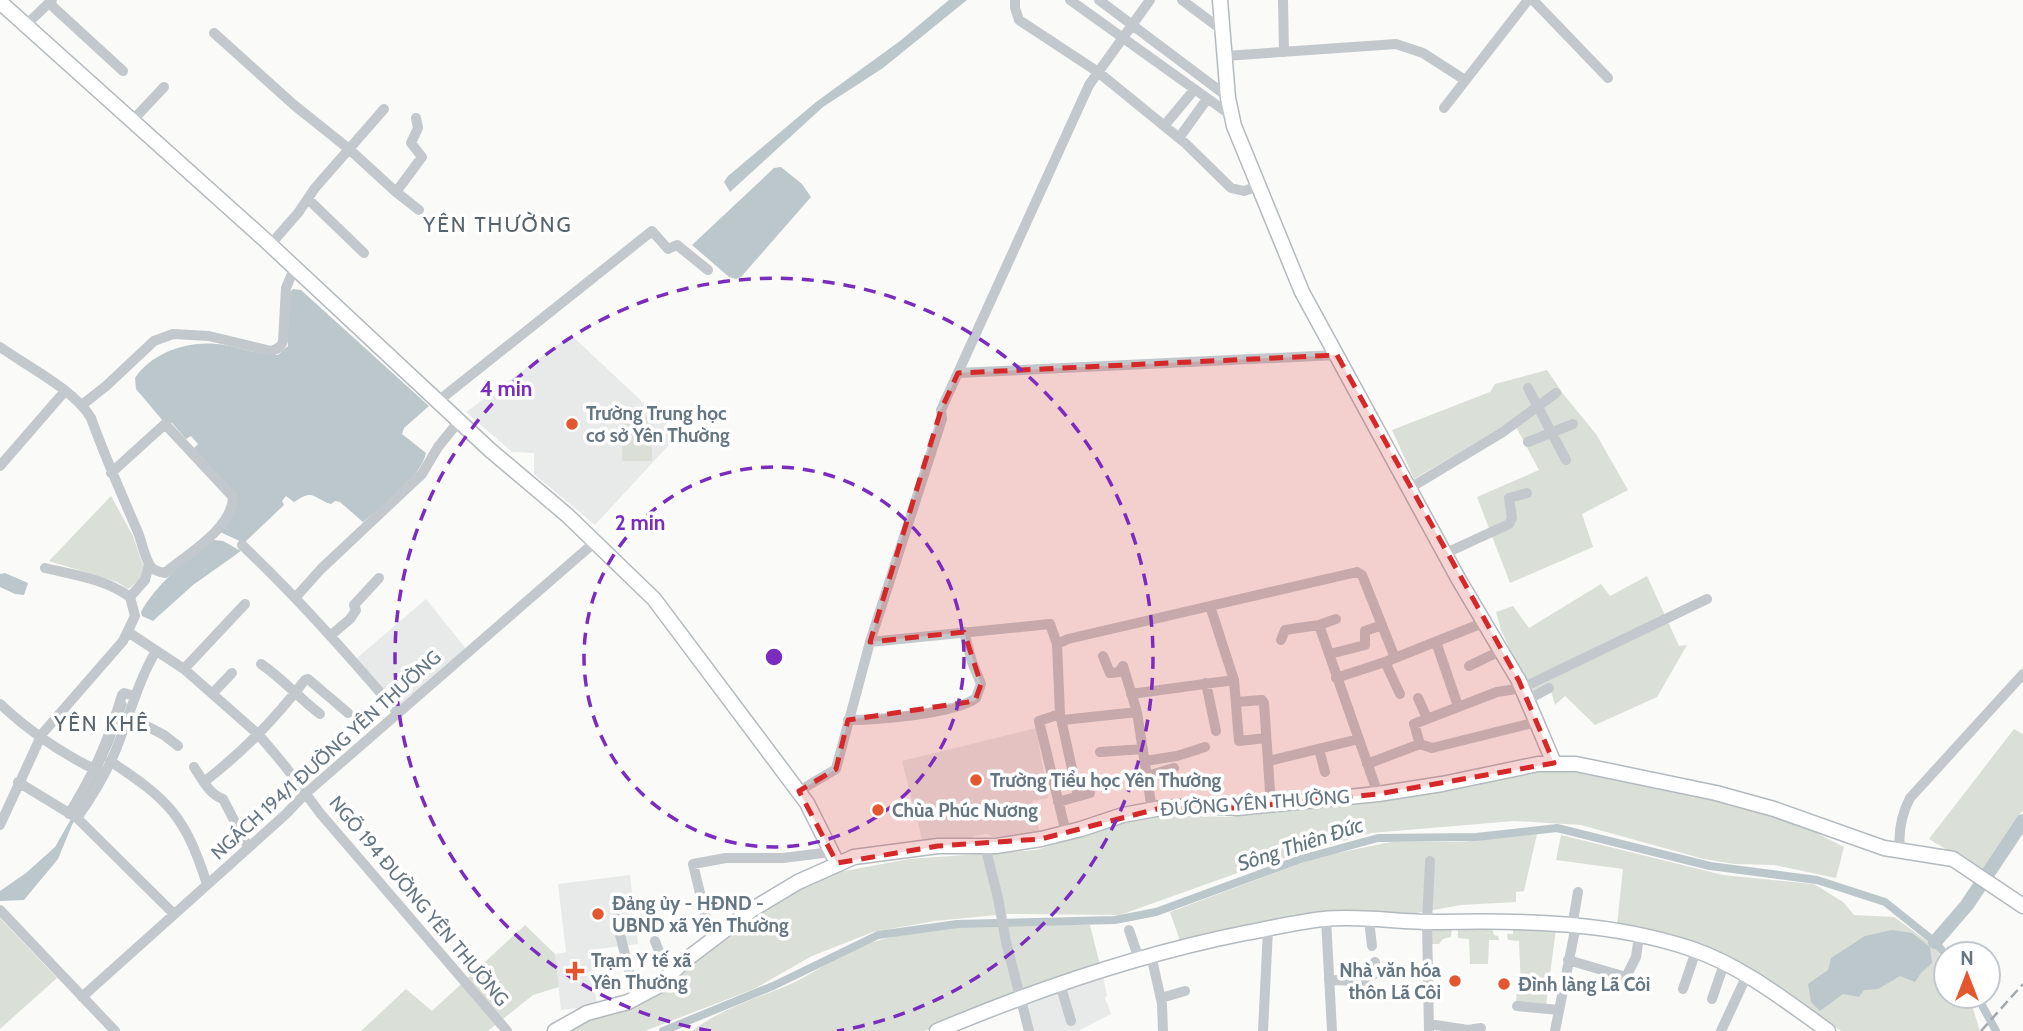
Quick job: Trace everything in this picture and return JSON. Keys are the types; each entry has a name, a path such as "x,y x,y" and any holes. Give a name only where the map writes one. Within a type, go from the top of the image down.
{"main road":[{"path":"1220,0 1232,117 1303,292 1410,488 1450,551 1525,694 1554,763"},
{"path":"0,2 270,245 438,402 567,515 654,599 799,791 834,858"},
{"name":"ĐƯỜNG YÊN THƯỜNG","path":"555,1031 587,1013 636,999 660,985 682,962 711,939 834,858 937,846 985,846 1041,839 1123,815 1152,810 1199,806 1271,806 1378,794 1554,763 1576,764 1716,793 1774,809 1884,848 1953,859 2023,906"},
{"path":"937,1031 1020,998 1145,957 1268,929 1326,919 1427,922 1502,920 1576,925 1639,936 1696,951 1747,975 1828,1031"}],"street":[{"path":"1015,0 1019,20 1098,72 1179,138 1231,188 1244,191 1259,186"},
{"path":"1070,0 1232,117"},
{"path":"1099,0 1228,97"},
{"path":"799,791 836,769 870,642 942,419 940,410 1089,85 1150,0"},
{"path":"1182,0 1222,30"},
{"path":"1283,0 1284,52"},
{"path":"1444,108 1528,0"},
{"path":"1533,0 1608,78"},
{"path":"26,25 51,1 123,71"},
{"path":"214,33 294,105 419,210"},
{"path":"1225,56 1396,44 1423,53 1465,80"},
{"path":"132,121 164,87"},
{"path":"1164,126 1194,90"},
{"path":"1179,138 1207,99"},
{"path":"270,245 384,109"},
{"path":"396,192 422,157 411,143 418,128 416,118"},
{"path":"308,199 364,253"},
{"path":"438,402 652,231 668,249 677,244 708,271"},
{"path":"82,405 154,341 173,334 209,336 276,350 283,341 286,288 294,269"},
{"path":"0,348 82,405 90,418 111,473 139,533 149,565 157,572 165,573 223,524 229,515 233,498 165,424 111,473"},
{"path":"958,373 1337,355"},
{"path":"1528,387 1566,460"},
{"path":"0,466 65,391"},
{"path":"1410,488 1503,432 1556,393"},
{"path":"295,598 321,569 422,474 438,447 459,421"},
{"path":"1528,442 1573,424"},
{"path":"1450,551 1509,524 1512,519 1509,498 1527,493"},
{"name":"NGÁCH 194/1 ĐƯỜNG YÊN THƯỜNG","path":"82,997 305,794 595,542"},
{"path":"242,545 295,598 398,713"},
{"path":"130,597 145,580 149,565"},
{"path":"0,823 39,738 104,665 128,632 135,616 130,597 103,582 45,568"},
{"path":"1057,644 1068,639 1357,572 1362,575 1382,625 1400,694"},
{"path":"330,636 350,619 356,610 354,604 379,578"},
{"path":"1525,694 1707,599"},
{"path":"184,669 245,604"},
{"path":"1210,606 1234,680 1239,741 1266,738"},
{"path":"1281,640 1285,630 1319,625 1336,619"},
{"path":"1336,678 1390,660 1485,622"},
{"path":"870,642 1050,624 1057,644 1061,717 1077,796"},
{"path":"1319,625 1378,794"},
{"path":"1330,654 1364,645 1365,631 1382,625"},
{"name":"NGÕ 194 ĐƯỜNG YÊN THƯỜNG","path":"128,632 184,669 259,735 305,794 507,1031"},
{"path":"848,720 931,712 957,707 976,698 981,684 964,632"},
{"path":"1436,642 1458,706"},
{"path":"1469,666 1502,650"},
{"path":"100,771 110,761 144,671 156,651"},
{"path":"1103,656 1110,673 1119,672 1123,666 1137,712 1152,810"},
{"path":"261,664 320,715"},
{"path":"212,694 232,673"},
{"path":"1900,850 1898,834 1903,811 1910,797 2023,674"},
{"path":"204,782 259,735 308,678 348,713"},
{"path":"1131,694 1234,680"},
{"path":"1206,683 1216,731"},
{"path":"1420,744 1414,724 1427,718 1497,692 1525,694 1549,688"},
{"path":"74,816 100,771 122,695 124,693 134,696"},
{"path":"1418,698 1427,718"},
{"path":"1236,702 1263,701 1271,806"},
{"path":"0,704 39,738 67,756 100,771"},
{"path":"1066,833 1039,721 1137,712"},
{"path":"127,716 164,735 178,746"},
{"path":"1367,764 1420,744 1433,748 1537,722"},
{"path":"1269,761 1359,739"},
{"path":"1145,761 1177,756 1205,747"},
{"path":"1100,752 1143,749"},
{"path":"1319,749 1325,772"},
{"path":"110,761 139,781 171,809 187,832 207,884"},
{"path":"194,767 216,796 223,799 248,847"},
{"path":"1147,776 1174,768"},
{"path":"18,782 74,816 174,914"},
{"path":"1058,802 1090,793"},
{"path":"985,846 1029,1031"},
{"path":"711,939 693,864 726,858 834,858"},
{"path":"1430,861 1427,922 1429,1028 1481,1028"},
{"path":"1555,1031 1576,925 1573,920 1577,892"},
{"path":"0,910 115,1031"},
{"path":"616,918 636,999"},
{"path":"1326,919 1332,1031"},
{"path":"1369,920 1372,946"},
{"path":"1263,1031 1268,929"},
{"path":"1129,930 1145,957 1161,998 1163,1031"},
{"path":"1568,960 1626,977 1636,957 1639,936"},
{"path":"654,941 668,977"},
{"path":"1682,989 1696,951"},
{"path":"1329,980 1363,981 1373,975 1375,962"},
{"path":"1712,999 1724,964"},
{"path":"1721,1031 1747,975"},
{"path":"1060,984 1070,1021"},
{"path":"1161,998 1185,991"},
{"path":"1517,1006 1559,1010"}],"highlighted area":[{"path":"1337,355 1519,681 1554,763 1378,794 1237,808 1161,808 1041,839 938,846 837,863 799,791 836,769 848,720 975,701 981,684 964,632 870,642 941,410 958,373"}],"shaded area":[{"path":"949,0 967,0 883,68 823,107 730,192 724,182 728,176 816,102 900,41"},
{"path":"781,167 802,184 811,197 741,277 729,277 692,245 774,168"},
{"path":"293,289 301,290 429,406 404,428 402,434 426,453 409,482 363,522 340,502 331,504 310,495 294,502 286,496 282,501 284,505 244,543 220,532 234,512 236,497 194,448 198,444 191,436 186,439 172,423 163,421 136,389 135,378 163,354 199,344 231,346 278,355 288,346 286,310 289,293"},
{"name":"Trường Trung học cơ sở Yên Thường","path":"571,335 678,435 595,525 534,474 534,453 512,452 466,412"},
{"path":"1547,370 1596,434 1628,490 1582,514 1593,547 1510,583 1477,497 1539,470 1513,421 1414,479 1392,430 1490,392 1495,384"},
{"path":"622,416 652,417 652,461 622,461"},
{"path":"111,496 133,536 148,573 128,589 117,582 49,561"},
{"path":"214,540 223,541 241,551 193,585 153,621 142,616 141,612 146,603 163,582"},
{"path":"5,573 28,583 24,595 0,587 0,574"},
{"path":"1647,576 1679,646 1687,645 1657,697 1595,725 1565,696 1555,705 1549,684 1530,692 1501,630 1496,612 1513,606 1529,628 1601,584 1610,596"},
{"path":"426,599 467,650 397,709 357,658"},
{"path":"124,700 127,704 113,743 58,859 24,900 0,901 0,891 26,873 55,847 71,819"},
{"name":"Trường Tiểu học Yên Thường","path":"1036,728 1048,798 1032,801 1040,834 994,837 987,834 974,836 967,842 923,843 902,761"},
{"path":"2014,729 2023,734 2023,810 1982,871 1929,839"},
{"path":"1561,768 1713,799 1803,826 1844,847 1836,878 1774,865 1734,864 1704,859 1581,825 1514,821 1371,833 1257,866 1120,915 1007,914 935,921 873,932 812,956 754,989 645,1031 565,1031 574,1025 654,997 695,963 793,891 834,873 909,859 1036,850 1148,815 1232,817"},
{"path":"1537,834 1524,891 1516,892 1516,902 1461,905 1417,913 1314,914 1252,923 1180,941 1170,912 1318,857 1391,842 1461,842"},
{"path":"1561,835 1723,875 1814,884 1843,902 1854,915 1894,917 1932,945 1932,1010 1973,1010 1980,1031 1841,1031 1767,982 1711,950 1644,928 1617,924 1623,869 1556,860"},
{"name":"Đảng ủy - HĐND - UBND xã Yên Thường","path":"630,875 638,944 590,950 597,1006 561,1010 555,954 566,952 558,884"},
{"path":"0,918 57,978 0,1029"},
{"path":"1513,924 1556,929 1546,1005 1516,1002 1517,989 1521,987 1519,941 1508,940 1507,934 1513,934"},
{"path":"525,925 555,954 559,987 533,995 488,1031 361,1031 406,989 432,1011"},
{"path":"1090,925 1100,965 924,1031 692,1031 728,1010 793,983 854,949 877,941 948,928"},
{"path":"1427,925 1452,925 1451,937 1443,939 1439,944 1430,944"},
{"path":"1458,927 1492,927 1499,940 1489,940 1488,964 1470,964 1469,939 1458,938"},
{"path":"1892,930 1912,933 1930,947 1932,963 1915,982 1900,976 1878,989 1864,990 1859,997 1843,994 1820,1011 1811,1002 1808,984 1828,970 1831,958 1865,936"},
{"path":"1103,976 1107,996 1105,998 1111,1014 1078,1031 1031,1031 1025,1006 1027,1003"}],"waterway":[{"path":"1937,940 1967,905 2023,821"},
{"name":"Sông Thiên Đức","path":"663,1031 773,986 878,935 957,924 1115,920 1156,912 1301,859 1378,838 1476,837 1557,828 1710,866 1817,880 1885,902 1932,940"},
{"name":"Sông Thiên Đức","path":"1985,1010 1996,1031"}],"railway":[{"path":"1981,1031 2023,984"}],"place":[{"name":"Trường Trung học cơ sở Yên Thường","path":"572,424"},
{"name":"Trường Tiểu học Yên Thường","path":"976,780"},
{"name":"Chùa Phúc Nương","path":"878,810"},
{"name":"Đảng ủy - HĐND - UBND xã Yên Thường","path":"598,914"},
{"name":"Trạm Y tế xã Yên Thường","path":"575,971"},
{"name":"Nhà văn hóa thôn Lã Côi","path":"1455,981"},
{"name":"Đình làng Lã Côi","path":"1504,984"}],"district":[{"name":"YÊN THƯỜNG","path":"498,224"},
{"name":"YÊN KHÊ","path":"102,723"}]}
